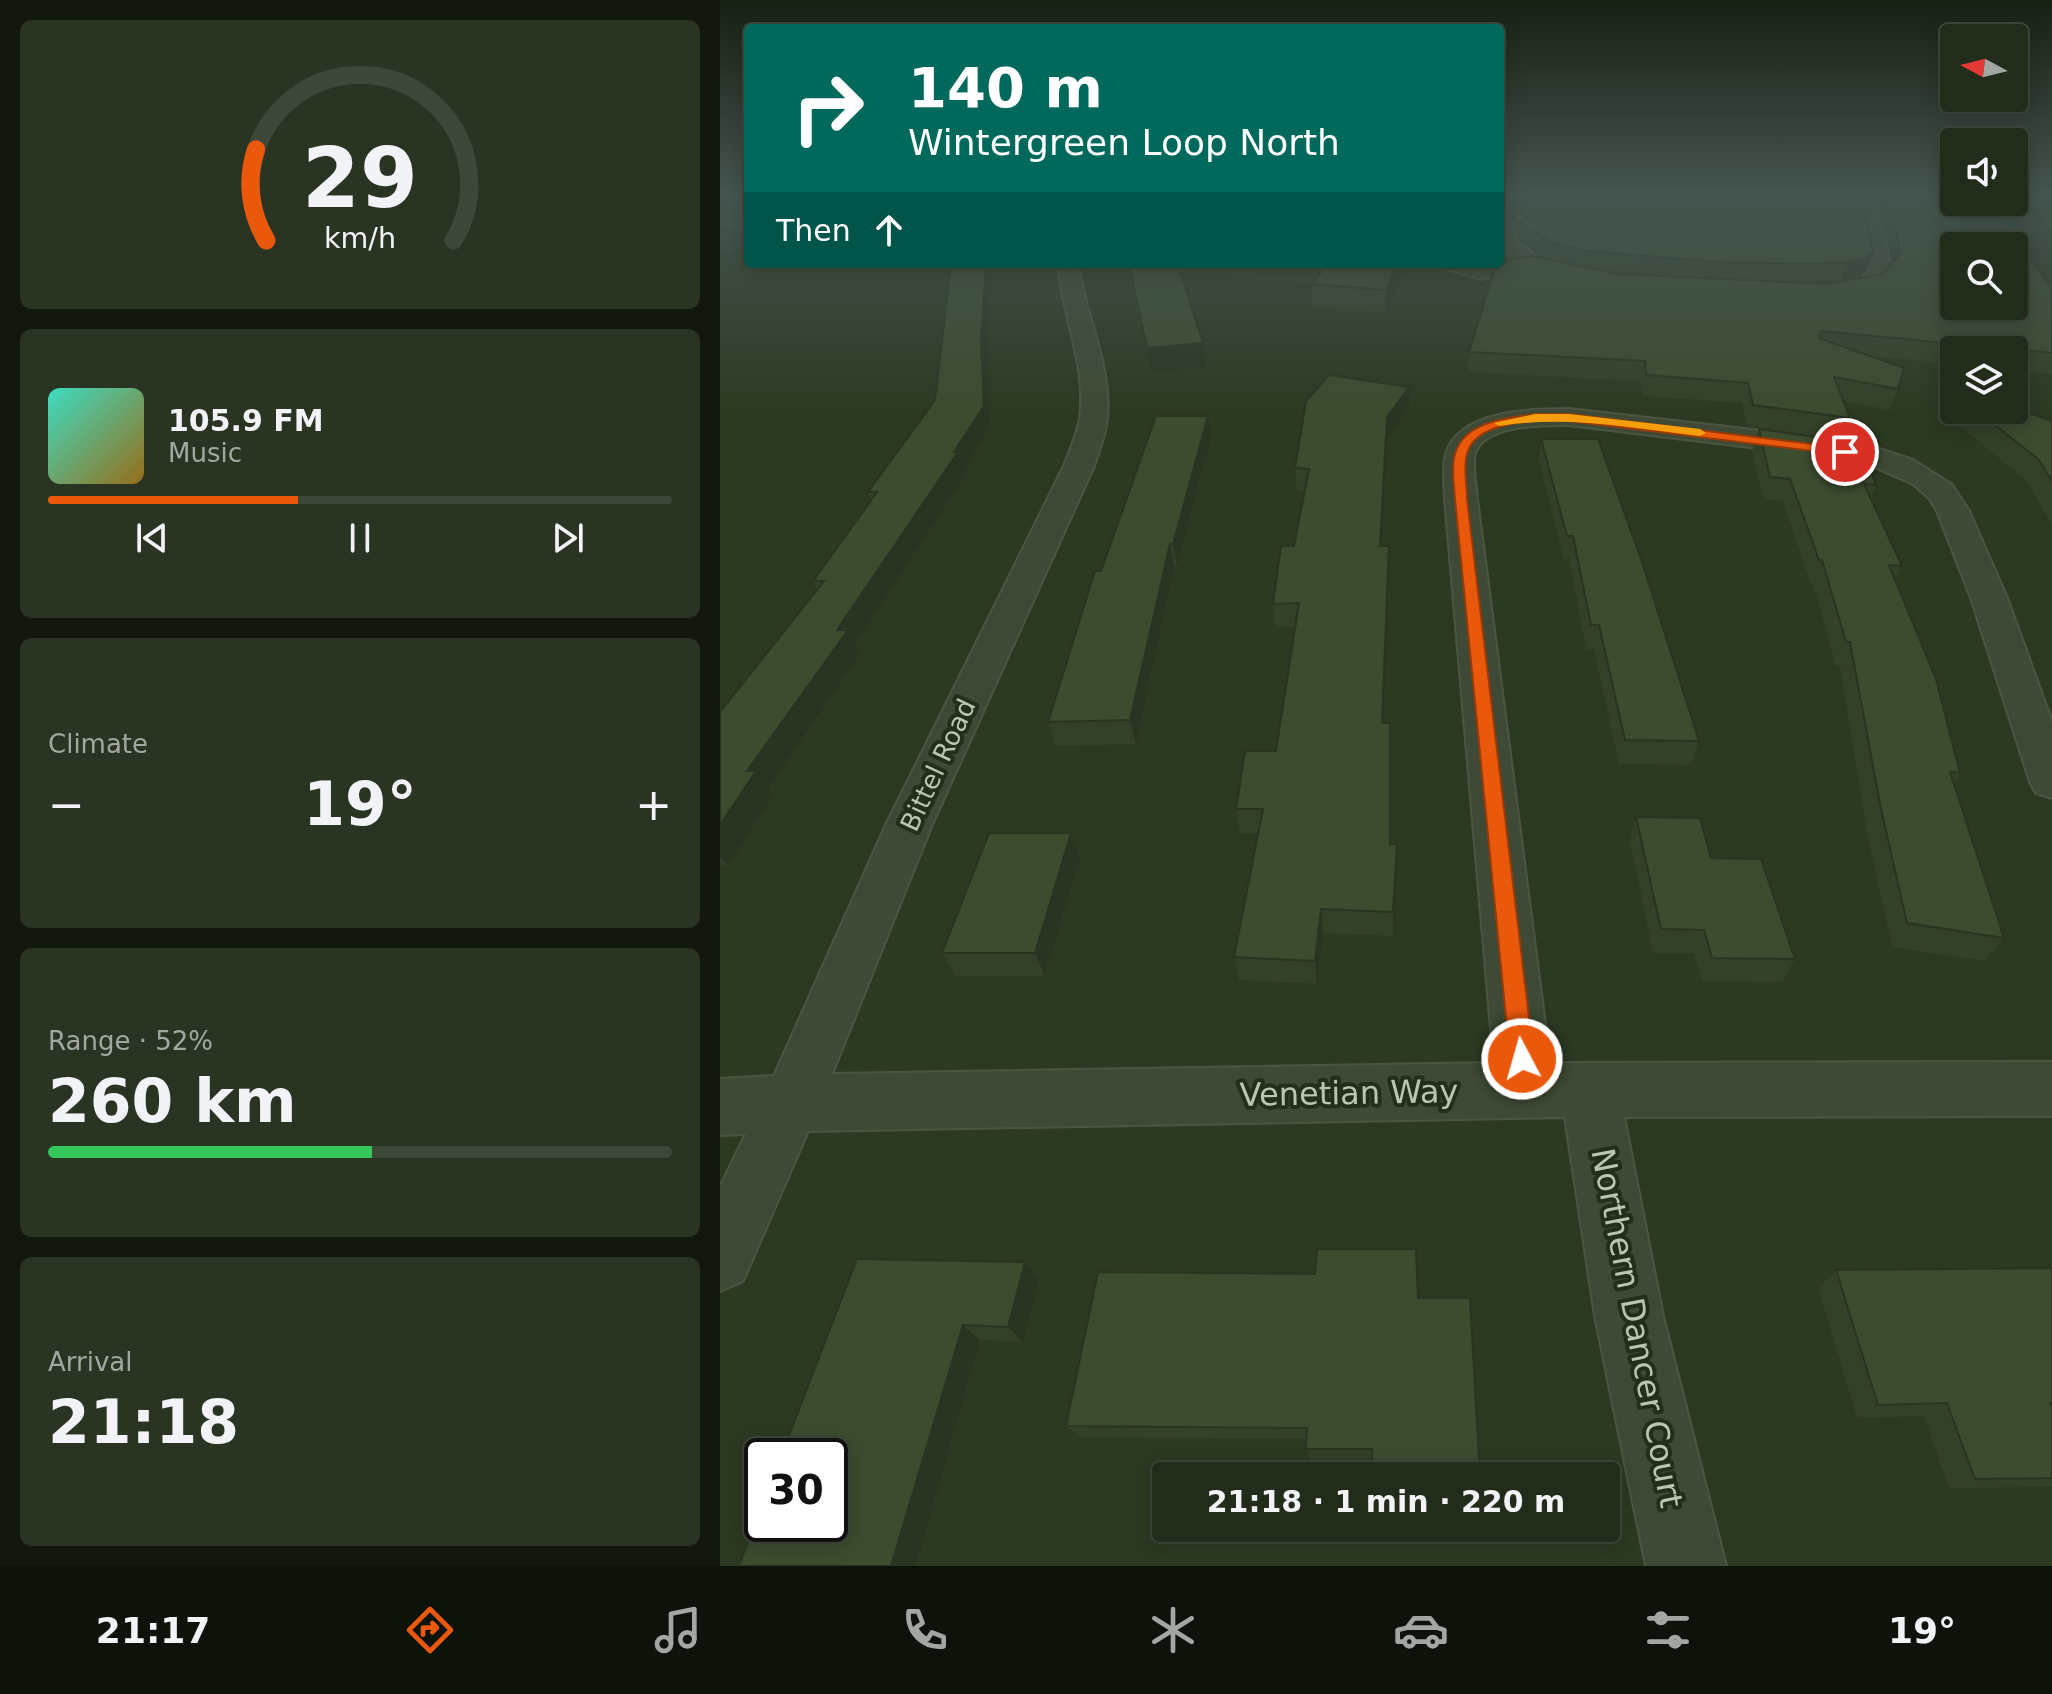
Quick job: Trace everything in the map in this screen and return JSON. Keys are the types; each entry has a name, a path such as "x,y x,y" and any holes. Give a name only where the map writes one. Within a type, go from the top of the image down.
{"street":[{"path":"1458,268 1485,273 1517,267"},
{"path":"1541,267 1602,281"},
{"path":"1858,307 1812,292 1878,289 1876,278 1880,267"},
{"name":"Bittel Road","path":"720,1258 791,1103 908,827 1079,466 1095,415 1092,368 1070,290 1068,268"},
{"name":"Northern Dancer Court","path":"1686,1566 1629,1316 1558,1090 1461,499 1460,455 1468,440 1484,429 1521,418 1569,417 1814,446 1876,457 1913,472 1941,492 1953,511 1989,598 2052,782"},
{"name":"Venetian Way","path":"720,1107 791,1103 1558,1090 2052,1089"}],"building":[{"path":"1585,267 1617,274 1826,284 1883,274 1889,267 1940,267 1940,320 2028,320 2028,267 2036,267 2052,289 2052,353 2028,351 2028,336 1940,336 1940,342 1821,331 1819,338 1904,368 1898,389 1834,377 1850,418 1753,405 1748,383 1646,375 1645,361 1469,352 1495,268"},
{"path":"951,268 986,268 981,342 984,406 954,452 958,452 837,630 848,630 747,771 756,771 720,825 720,712 824,581 813,581 877,492 868,492 935,400"},
{"path":"1130,268 1179,268 1203,343 1147,348"},
{"path":"1325,268 1396,268 1386,290 1312,284"},
{"path":"1329,375 1409,387 1387,417 1380,546 1389,546 1382,723 1390,723 1390,844 1397,844 1393,912 1321,909 1315,961 1234,957 1263,809 1236,809 1245,751 1276,751 1299,603 1273,604 1281,546 1294,546 1309,469 1295,468 1306,401"},
{"path":"2028,413 2052,421 2052,481 2038,459 1994,424 2028,424"},
{"path":"1156,416 1208,416 1173,544 1170,544 1130,720 1048,722 1095,571 1101,571"},
{"path":"1759,429 1860,443 1876,485 1864,484 1902,566 1889,565 1936,679 1960,773 1950,772 2004,938 1907,923 1881,809 1850,642 1846,642 1822,560 1819,560 1790,479 1770,477"},
{"path":"1541,439 1598,439 1642,562 1699,741 1625,740 1599,625 1591,625 1573,536 1567,536"},
{"path":"1636,817 1700,818 1711,858 1761,859 1795,959 1712,958 1704,930 1661,929"},
{"path":"989,833 1071,833 1035,953 942,953"},
{"path":"1317,1249 1416,1249 1418,1298 1470,1298 1479,1462 1372,1462 1372,1449 1306,1449 1307,1428 1066,1426 1098,1272 1315,1274"},
{"path":"857,1259 1025,1262 1008,1327 963,1325 891,1566 739,1566 748,1542 848,1542 848,1438 788,1438"},
{"path":"2052,1268 2052,1478 1975,1479 1947,1403 1878,1405 1836,1270"}],"slow traffic":[{"path":"1500,423 1521,418 1569,417 1700,433"}],"route":[{"path":"1522,1059 1461,499 1460,455 1468,440 1484,429 1494,424 1535,417 1569,417 1845,452"}]}
